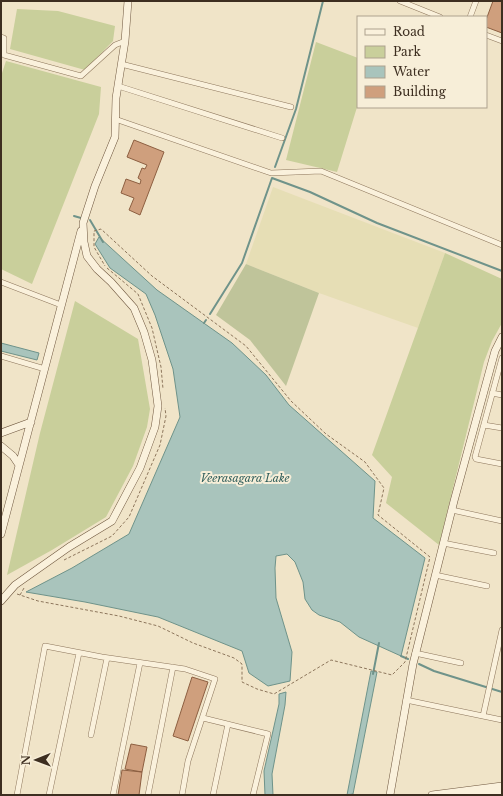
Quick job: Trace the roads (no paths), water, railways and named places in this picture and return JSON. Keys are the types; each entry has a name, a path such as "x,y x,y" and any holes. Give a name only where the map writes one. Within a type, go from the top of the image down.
{"street":[{"path":"1,534 83,223 95,186 115,137 118,86 125,40 127,1"},
{"path":"400,1 438,16"},
{"path":"470,16 476,1"},
{"path":"487,35 502,41"},
{"path":"1,37 4,38 3,56 81,76 114,45 125,40"},
{"path":"122,64 292,108"},
{"path":"118,86 282,138"},
{"path":"116,119 271,173 321,171 502,245"},
{"path":"4,595 15,585 70,547 112,521 140,468 155,427 158,406 152,360 144,332 134,308 111,282 97,269 87,256 84,242 83,223"},
{"path":"1,282 62,305"},
{"path":"390,795 415,653 452,510 502,336"},
{"path":"1,356 45,369"},
{"path":"502,358 475,458 502,464"},
{"path":"492,393 502,395"},
{"path":"1,433 30,422"},
{"path":"484,424 502,428"},
{"path":"1,446 13,456 19,465"},
{"path":"452,510 502,521"},
{"path":"443,543 494,553"},
{"path":"435,575 487,586"},
{"path":"483,716 502,630"},
{"path":"16,795 45,646 107,658 185,669 215,679 188,761 182,795"},
{"path":"49,795 79,653"},
{"path":"415,653 461,663"},
{"path":"91,735 107,658"},
{"path":"113,795 140,663"},
{"path":"148,795 173,668"},
{"path":"406,700 502,720"},
{"path":"203,718 268,734 253,795"},
{"path":"213,795 228,724"},
{"path":"432,795 502,786"},
{"path":"474,795 502,791"}],"water":[{"name":"Veerasagara Lake","path":"99,237 157,290 232,343 266,375 289,405 375,481 373,518 425,558 401,656 359,637 340,622 319,615 312,610 305,599 303,582 295,562 287,554 276,556 275,568 276,598 292,652 290,681 268,686 249,673 242,651 158,617 26,592 72,568 129,534 180,417 173,369 155,315 146,294 110,268 95,244"},
{"path":"1,343 39,353 37,360 1,351"},
{"path":"371,671 377,672 353,794 347,795"},
{"path":"286,692 285,705 272,774 273,795 265,795 264,771 279,704 279,694"}],"waterway":[{"path":"275,167 296,109 323,1"},
{"path":"210,314 242,263 272,178 310,192 377,223 502,271"},
{"path":"74,216 81,218"},
{"path":"90,220 103,242"},
{"path":"373,674 379,643"},
{"path":"401,656 408,659"},
{"path":"419,664 434,671 502,692"}]}
